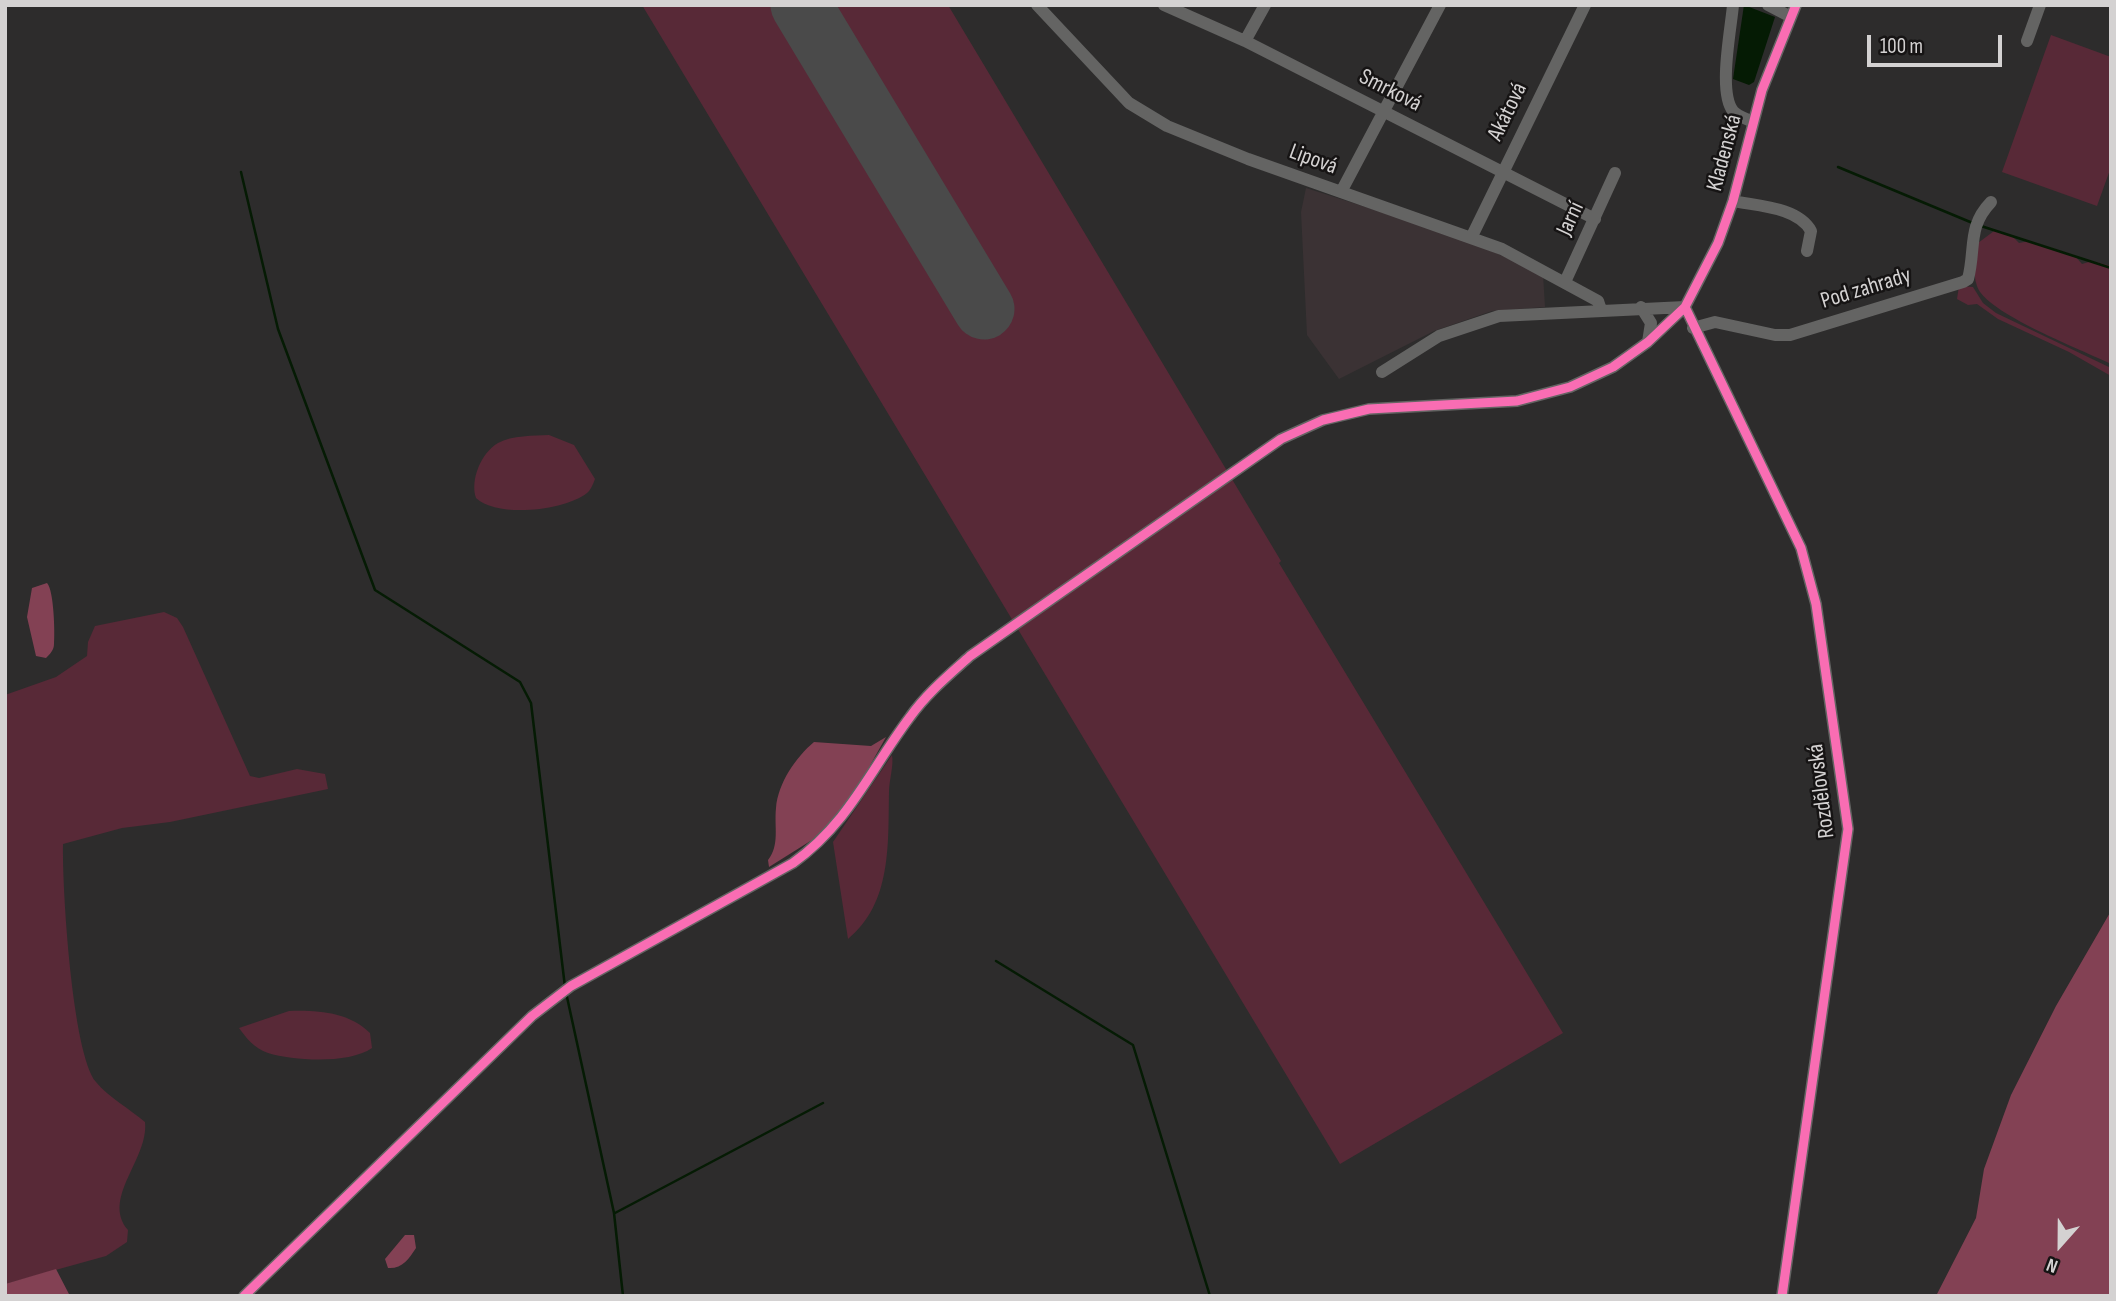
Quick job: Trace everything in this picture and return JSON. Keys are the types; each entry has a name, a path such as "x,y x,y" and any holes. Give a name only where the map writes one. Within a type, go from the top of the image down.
{"street":[{"name":"Lipová","path":"1037,5 1107,81 1147,116 1212,145 1502,249 1598,301 1601,310"},
{"name":"Smrková","path":"1164,5 1245,41 1595,219"},
{"path":"1245,41 1265,5"},
{"path":"1341,192 1440,5"},
{"name":"Akátová","path":"1471,238 1584,5"},
{"path":"1733,5 1726,83 1734,112 1753,122"},
{"path":"1768,5 1793,11"},
{"path":"2027,41 2040,5"},
{"name":"Kladenská","path":"244,1296 532,1016 572,986 793,863 822,843 845,815 929,693 970,656 1281,439 1323,420 1369,410 1492,403 1570,387 1613,367 1648,342 1685,307 1718,243 1733,201 1762,90 1793,11"},
{"name":"Jarní","path":"1564,282 1615,173"},
{"path":"1733,201 1771,209 1803,221 1811,231 1807,251"},
{"name":"Pod zahrady","path":"1693,328 1714,322 1775,335 1790,335 1963,282 1968,279 1972,266 1973,227 1979,215 1991,202"},
{"path":"1382,372 1439,336 1499,316 1641,307 1685,307"},
{"path":"1641,307 1651,323 1648,342"},
{"name":"Rozdělovská","path":"1685,307 1801,548 1816,604 1848,829 1782,1296"}],"shaded area":[{"path":"642,5 948,5 1281,561 1279,563 1563,1033 1340,1164"},
{"path":"1744,5 1775,17 1754,82 1749,85 1733,79"},
{"path":"2051,35 2111,57 2111,167 2097,206 2002,172"},
{"path":"1306,188 1460,237 1543,274 1545,307 1492,311 1434,331 1339,379 1307,335 1301,212"},
{"path":"1994,231 2011,235 2019,243 2030,241 2074,255 2082,264 2092,261 2111,266 2111,364 2016,319 1984,297 1976,281 1976,253 1978,243"},
{"path":"1959,286 1973,287 1983,303 1996,313 2111,368 2111,376 2069,352 1998,319 1977,304 1968,305 1957,299"},
{"path":"549,435 574,445 595,479 587,493 563,504 531,510 499,508 476,498 478,468 492,447 523,436"},
{"path":"47,583 53,602 54,639 53,648 46,658 36,656 27,617 32,588"},
{"path":"164,612 177,618 183,627 250,776 259,778 297,769 325,774 328,789 170,822 122,828 63,844 70,968 88,1065 101,1087 145,1122 144,1136 120,1205 121,1218 128,1230 127,1242 106,1256 5,1284 5,695 56,677 87,656 88,642 95,626"},
{"path":"886,737 849,803 812,840 769,867 768,860 775,842 777,799 784,780 801,755 814,742 871,746"},
{"path":"892,755 885,872 873,908 848,939 833,842"},
{"path":"2111,911 2111,1296 1936,1296 1976,1218 1984,1169 2011,1095 2056,1006"},
{"path":"289,1011 321,1012 352,1021 370,1033 372,1048 350,1057 336,1059 292,1058 259,1049 239,1028"},
{"path":"405,1235 414,1235 416,1248 401,1265 388,1268 385,1259"},
{"path":"56,1269 70,1296 5,1296 5,1284"}],"waterway":[{"path":"1838,167 1975,224"},
{"path":"241,172 278,329 375,590 520,682 531,703 565,987"},
{"path":"1981,226 2111,268"},
{"path":"996,961 1133,1045 1210,1296"},
{"path":"567,997 614,1213 623,1296"},
{"path":"615,1213 823,1103"}],"runway":[{"path":"801,5 984,309"}],"cycle path":[{"path":"244,1296 532,1016 571,986 793,863 829,831 858,795 910,717 970,656 1281,439 1323,420 1369,409 1517,401 1570,387 1613,367 1648,342 1685,307 1718,243 1733,201 1762,90 1796,5"},
{"path":"1685,307 1801,548 1816,604 1848,829 1782,1296"}]}
